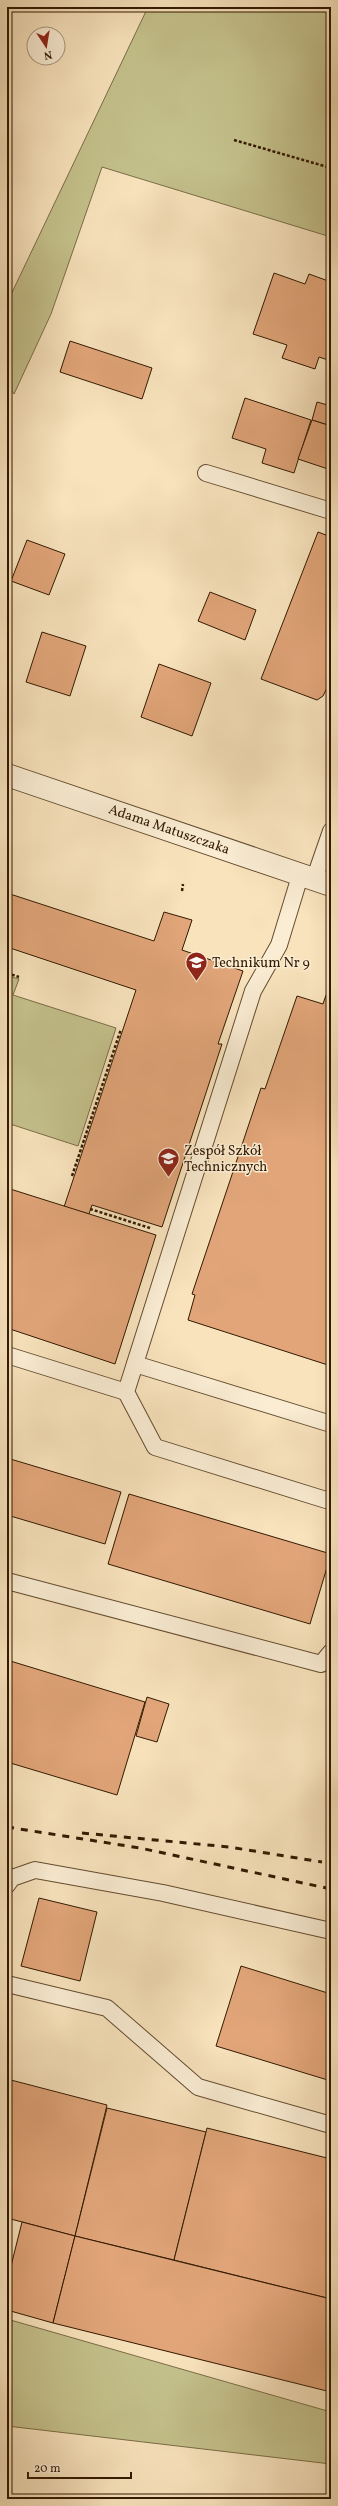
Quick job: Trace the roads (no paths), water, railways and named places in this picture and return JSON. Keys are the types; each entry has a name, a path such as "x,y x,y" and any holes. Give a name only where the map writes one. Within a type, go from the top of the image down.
{"street":[{"name":"Adama Matuszczaka","path":"7,775 315,880"}],"lane":[{"path":"206,473 331,511"},
{"path":"126,1392 253,991 315,880 331,831"},
{"path":"7,1355 126,1392 155,1447 326,1500 331,1498"},
{"path":"135,1364 331,1424"},
{"path":"7,1581 321,1664 331,1652"},
{"path":"7,1885 12,1878 35,1870 163,1893 331,1931"},
{"path":"7,1984 107,2008 198,2087 331,2125"}],"railway":[{"path":"7,1827 140,1848 331,1889"},
{"path":"82,1833 229,1847 322,1862"}],"place":[{"name":"Technikum Nr 9","path":"197,982"},
{"name":"Zespół Szkół Technicznych","path":"169,1178"}]}
